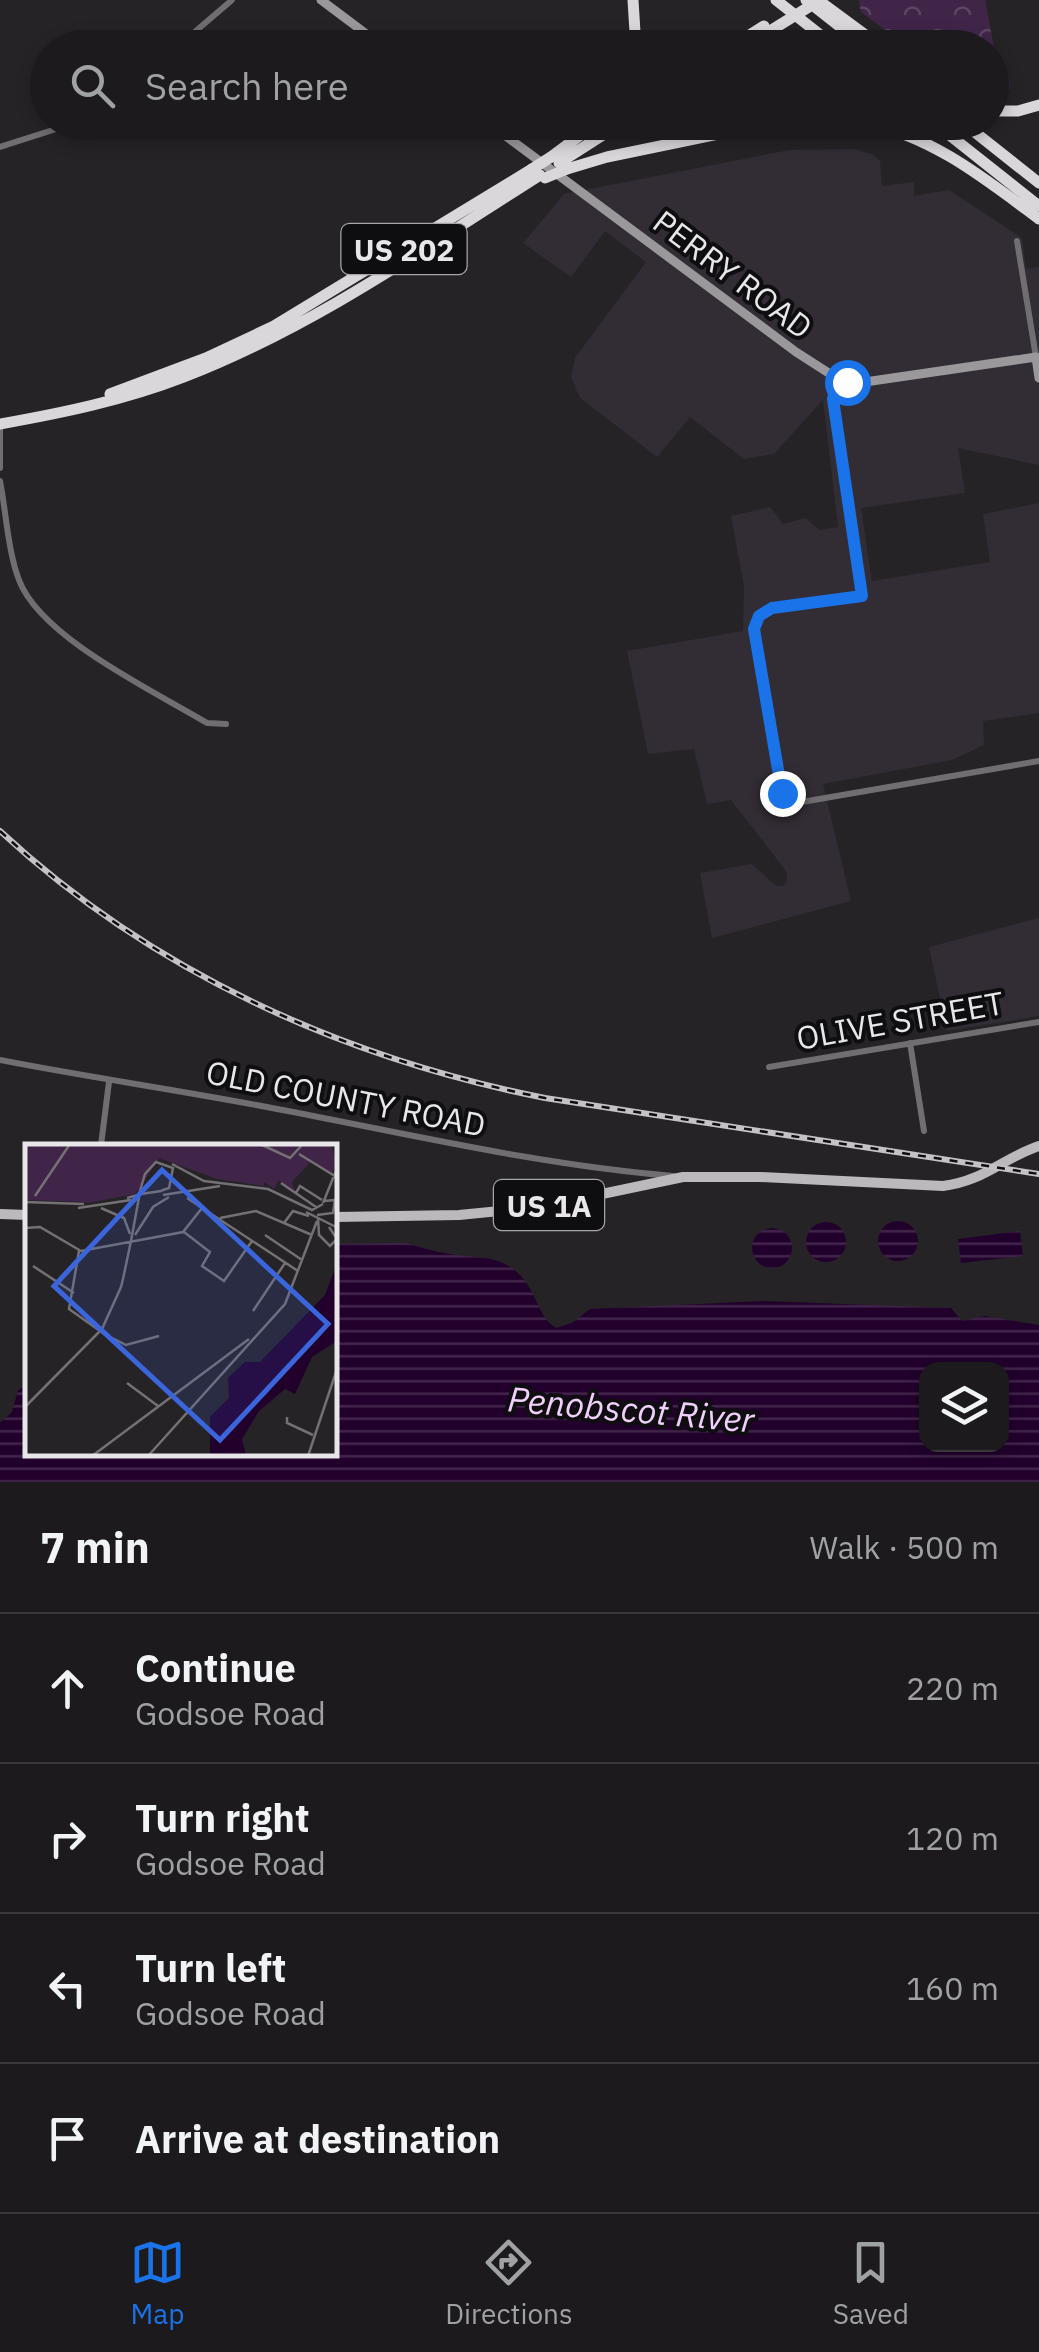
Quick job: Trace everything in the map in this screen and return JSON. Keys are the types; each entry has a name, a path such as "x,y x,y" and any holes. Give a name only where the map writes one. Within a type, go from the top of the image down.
{"highway":[{"path":"634,0 635,30"},
{"path":"776,0 814,30"},
{"path":"765,30 806,0 844,30"},
{"path":"763,30 819,0 858,30"},
{"path":"1009,111 1039,105"},
{"path":"569,144 574,140"},
{"path":"569,144 576,140"},
{"path":"539,174 594,140"},
{"path":"559,162 687,140"},
{"path":"919,140 936,147 1039,219"},
{"path":"955,140 1039,206"},
{"path":"985,140 1039,182"},
{"name":"US 202","path":"73,408 263,332 559,162 569,144"},
{"name":"US 202","path":"0,424 117,399 162,385 262,343 316,315 539,174"}],"main road":[{"name":"US 1A","path":"338,1217 459,1215 540,1207 683,1177 943,1186 971,1182 1005,1160 1039,1146"},
{"path":"0,1214 25,1215"}],"street":[{"path":"197,30 232,0"},
{"path":"321,0 361,30"},
{"path":"0,147 30,137"},
{"name":"PERRY ROAD","path":"512,140 796,352 838,379"},
{"path":"1017,241 1039,378"},
{"path":"1036,357 865,382 838,379 833,399 862,596 772,608 759,616 754,629 779,786 787,799 802,802 1039,761"},
{"path":"0,424 0,468"},
{"path":"0,481 19,580 37,610 61,633 207,723 226,724"},
{"name":"OLIVE STREET","path":"769,1067 1039,1022"},
{"path":"910,1043 924,1131"},
{"name":"OLD COUNTY ROAD","path":"0,1060 548,1162 683,1177"},
{"path":"101,1144 109,1081"}],"shaded area":[{"path":"854,149 872,154 880,161 882,186 914,182 914,196 949,190 1022,238 1026,269 1039,267 1039,465 958,448 965,493 861,508 872,581 990,562 983,514 1039,503 1039,713 983,721 984,745 952,760 823,784 851,901 712,938 700,873 752,864 775,885 783,886 786,871 731,800 707,804 694,749 648,754 627,651 743,631 744,586 731,516 770,507 783,524 806,518 819,530 838,527 823,400 774,454 744,459 690,417 657,457 580,398 571,377 575,358 646,262 605,231 571,277 523,243 564,194 789,150"},
{"path":"1039,918 1039,1016 947,1031 929,947"}],"green space":[{"path":"859,0 985,0 991,30 885,30 861,12"}],"water":[{"path":"898,1221 912,1227 918,1241 912,1255 898,1261 884,1255 878,1241 884,1227"},
{"path":"826,1222 840,1228 846,1242 840,1256 826,1262 812,1256 806,1242 812,1228"},
{"path":"772,1228 786,1234 792,1248 786,1262 772,1268 758,1262 752,1248 758,1234"},
{"path":"1020,1231 1023,1256 961,1263 958,1239"},
{"name":"Penobscot River","path":"406,1243 498,1261 525,1281 556,1328 572,1323 590,1309 764,1301 951,1308 962,1321 985,1316 1039,1325 1039,1482 0,1482 0,1423 12,1412 18,1390 25,1386 25,1457 338,1457 338,1244"}],"railway":[{"path":"0,831 121,927 186,967 324,1033 396,1059 545,1098 1039,1174"}],"route":[{"path":"782,793 755,622 772,608 862,596 833,399 838,379 847,382"}]}
